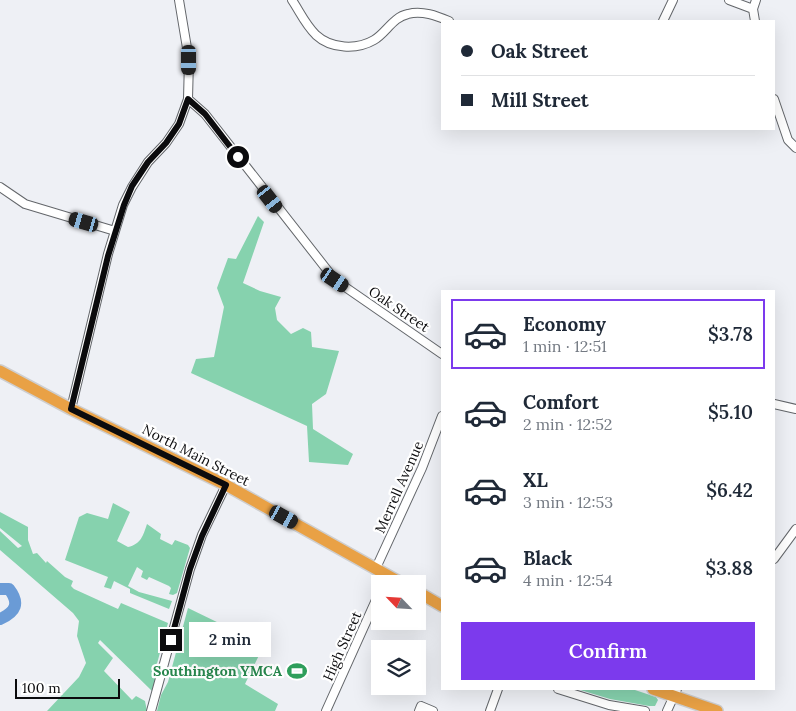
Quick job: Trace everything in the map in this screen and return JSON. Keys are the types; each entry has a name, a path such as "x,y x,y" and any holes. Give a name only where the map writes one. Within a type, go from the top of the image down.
{"highway":[{"name":"North Main Street","path":"0,370 71,409 226,485 376,568 382,575"},
{"path":"426,597 441,605"},
{"path":"661,690 675,692 717,711"}],"street":[{"path":"71,409 115,231 132,186 148,162 166,143 179,124 188,99 189,60 179,0"},
{"path":"292,0 305,23 318,37 333,45 353,46 375,40 391,24 407,14 429,13 446,20"},
{"path":"663,20 673,0"},
{"path":"729,0 753,10"},
{"path":"755,20 753,10 756,0"},
{"name":"Oak Street","path":"188,99 205,114 335,280 441,353"},
{"path":"775,103 788,140 796,148"},
{"path":"0,187 12,197 25,204 115,231"},
{"path":"775,404 796,409"},
{"name":"Merrell Avenue","path":"376,568 422,468 441,419"},
{"path":"151,711 190,569 202,536 226,485"},
{"path":"775,558 796,529"},
{"name":"High Street","path":"326,711 371,611"},
{"path":"490,711 498,690"},
{"path":"561,690 609,706 645,711"},
{"path":"667,711 675,692"},
{"path":"420,708 433,711"}],"green space":[{"path":"258,216 264,222 243,283 260,291 281,297 275,308 277,320 291,334 303,328 311,332 312,347 339,351 326,394 312,404 313,429 353,454 348,465 309,462 307,426 191,373 196,359 214,357 224,307 217,288 228,258 236,259"},
{"path":"113,503 130,512 117,541 128,547 136,544 143,536 147,524 161,534 160,539 172,545 175,540 188,545 190,548 177,593 169,594 171,588 169,586 149,577 147,580 141,577 143,571 137,567 128,586 139,592 172,601 169,609 130,593 130,589 114,581 111,589 104,587 108,577 65,560 79,517 87,513 108,519"},
{"path":"0,512 28,527 28,540 33,554 37,553 46,563 47,561 65,577 73,581 71,586 74,589 118,609 121,603 168,623 155,671 157,673 152,691 100,640 98,643 113,658 104,671 132,700 136,696 145,701 147,711 47,711 79,677 86,663 77,636 79,621 73,613 0,550 0,531 18,548 22,546 0,528"},
{"path":"188,608 264,645 245,684 278,704 275,711 157,711 161,695 168,682"},
{"path":"580,690 635,690 656,697 658,700 655,706 649,706 610,699"}],"waterway":[{"path":"0,589 9,589 15,603 13,610 0,619"}],"place":[{"name":"Southington YMCA","path":"297,671"}],"route":[{"path":"171,640 190,569 202,536 226,485 71,409 108,256 124,205 132,186 148,162 166,143 179,124 188,99 205,114 238,157"}]}
